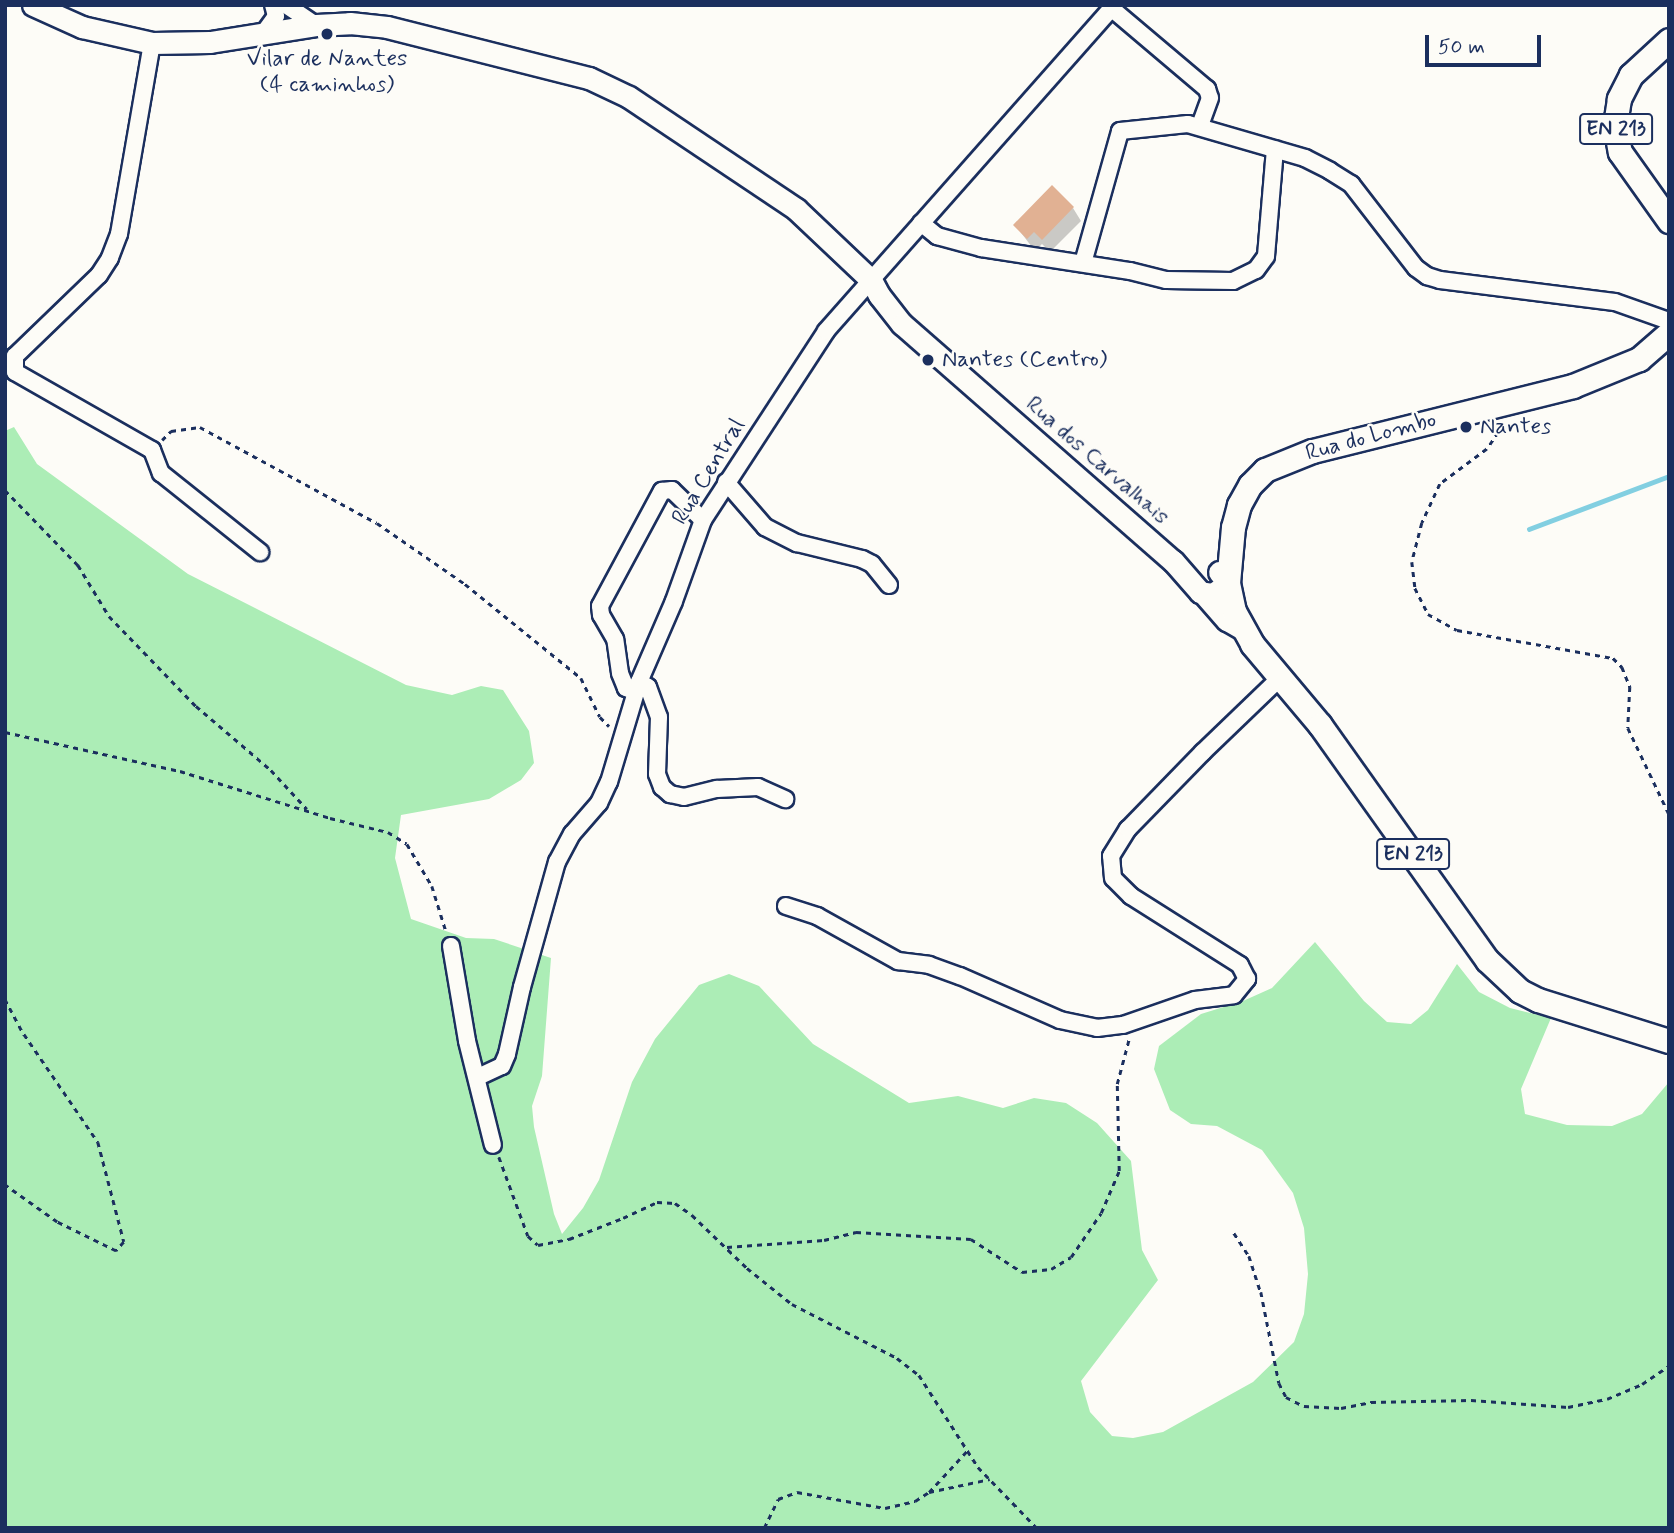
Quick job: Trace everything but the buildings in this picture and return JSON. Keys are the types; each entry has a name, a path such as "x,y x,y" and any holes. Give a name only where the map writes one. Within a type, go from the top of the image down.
{"main road":[{"name":"Rua dos Carvalhais","path":"33,5 82,27 152,43 210,42 316,25 350,23 387,27 590,78 629,98 796,209 871,280 878,295 902,324 1172,561 1214,577"},
{"name":"EN 213","path":"1669,40 1631,75 1619,99 1615,125 1625,160 1669,222"},
{"name":"Rua do Lombo","path":"1214,577 1239,505 1250,485 1265,470 1312,451 1522,398 1615,371 1639,359 1669,333"},
{"name":"EN 213","path":"1214,577 1241,628 1320,725 1487,960 1504,978 1520,991 1538,1000 1669,1041"}],"street":[{"path":"263,34 276,16 273,5"},
{"path":"286,5 316,25"},
{"path":"1112,7 1207,89 1210,98 1200,127"},
{"name":"Rua Central","path":"478,1077 502,1066 508,1054 522,987 557,862 572,834 599,803 637,687 674,601 703,520 826,331 1112,7"},
{"path":"152,43 119,234 110,258 99,275 15,356 15,372 152,450 161,473 260,552"},
{"path":"1083,263 1120,131 1188,124 1305,158 1351,184 1416,268 1427,276 1440,281 1615,302 1669,321"},
{"path":"921,223 937,236 981,248 1083,263 1166,280 1206,283 1233,281 1247,276 1266,256 1275,149"},
{"path":"726,482 765,527 797,543 862,559 872,564 889,585"},
{"path":"703,520 672,490 662,491 600,606 601,614 615,639 620,673 626,688 648,687 659,716 657,774 662,787 670,794 684,797 717,789 758,787 785,799"},
{"path":"786,906 817,916 898,961 929,965 1060,1020 1097,1028 1133,1022 1195,1000 1234,995 1247,979 1240,965 1131,896 1113,878 1111,856 1128,829 1280,678"},
{"path":"451,946 467,1041 493,1145"}],"path":[{"path":"1522,398 1487,449 1440,484 1422,523 1412,562 1415,588 1428,614 1457,630 1613,658 1622,667 1630,687 1628,727 1669,814"},
{"path":"152,450 171,430 200,427 377,523 464,584 547,648 581,678 600,717 608,726 624,731"},
{"path":"5,491 78,565 109,616 196,706 271,770 310,811"},
{"path":"5,732 180,771 388,832 407,844 432,886 451,946"},
{"path":"5,999 24,1034 98,1142 124,1242 116,1251 57,1222 5,1185"},
{"path":"725,1247 824,1240 856,1232 971,1240 1022,1272 1051,1269 1071,1257 1101,1213 1119,1171 1117,1084 1133,1022"},
{"path":"493,1145 528,1236 538,1245 569,1239 623,1219 657,1202 675,1203 792,1304 897,1358 919,1375 967,1451 1037,1528"},
{"path":"1234,1233 1249,1256 1261,1292 1279,1383 1286,1397 1304,1406 1341,1408 1371,1402 1471,1399 1568,1407 1607,1399 1642,1384 1669,1366"},
{"path":"764,1528 778,1499 797,1492 885,1508 915,1501 929,1492 967,1451"},
{"path":"929,1492 990,1479"}],"green space":[{"path":"14,427 37,464 188,574 406,685 452,695 481,686 503,690 529,731 534,763 521,780 489,799 401,815 395,858 411,919 466,938 494,939 551,958 542,1076 532,1106 534,1127 554,1214 562,1234 583,1208 599,1180 632,1082 655,1039 699,985 729,974 759,986 813,1044 909,1103 958,1096 1003,1108 1034,1098 1066,1103 1097,1123 1131,1161 1142,1250 1158,1280 1081,1381 1090,1412 1112,1436 1133,1438 1163,1432 1253,1382 1294,1342 1304,1314 1308,1274 1304,1228 1293,1193 1262,1150 1217,1126 1191,1124 1170,1110 1154,1069 1159,1046 1201,1014 1243,1001 1272,988 1315,942 1364,1001 1387,1022 1411,1024 1428,1010 1457,964 1479,992 1510,1008 1551,1018 1521,1089 1525,1114 1567,1125 1612,1126 1642,1114 1669,1082 1669,1528 5,1528 5,431"}],"waterway":[{"path":"1529,529 1669,476"}],"place":[{"name":"Vilar de Nantes (4 caminhos)","path":"327,34"},
{"name":"Nantes (Centro)","path":"928,360"},
{"name":"Nantes","path":"1466,427"}]}
